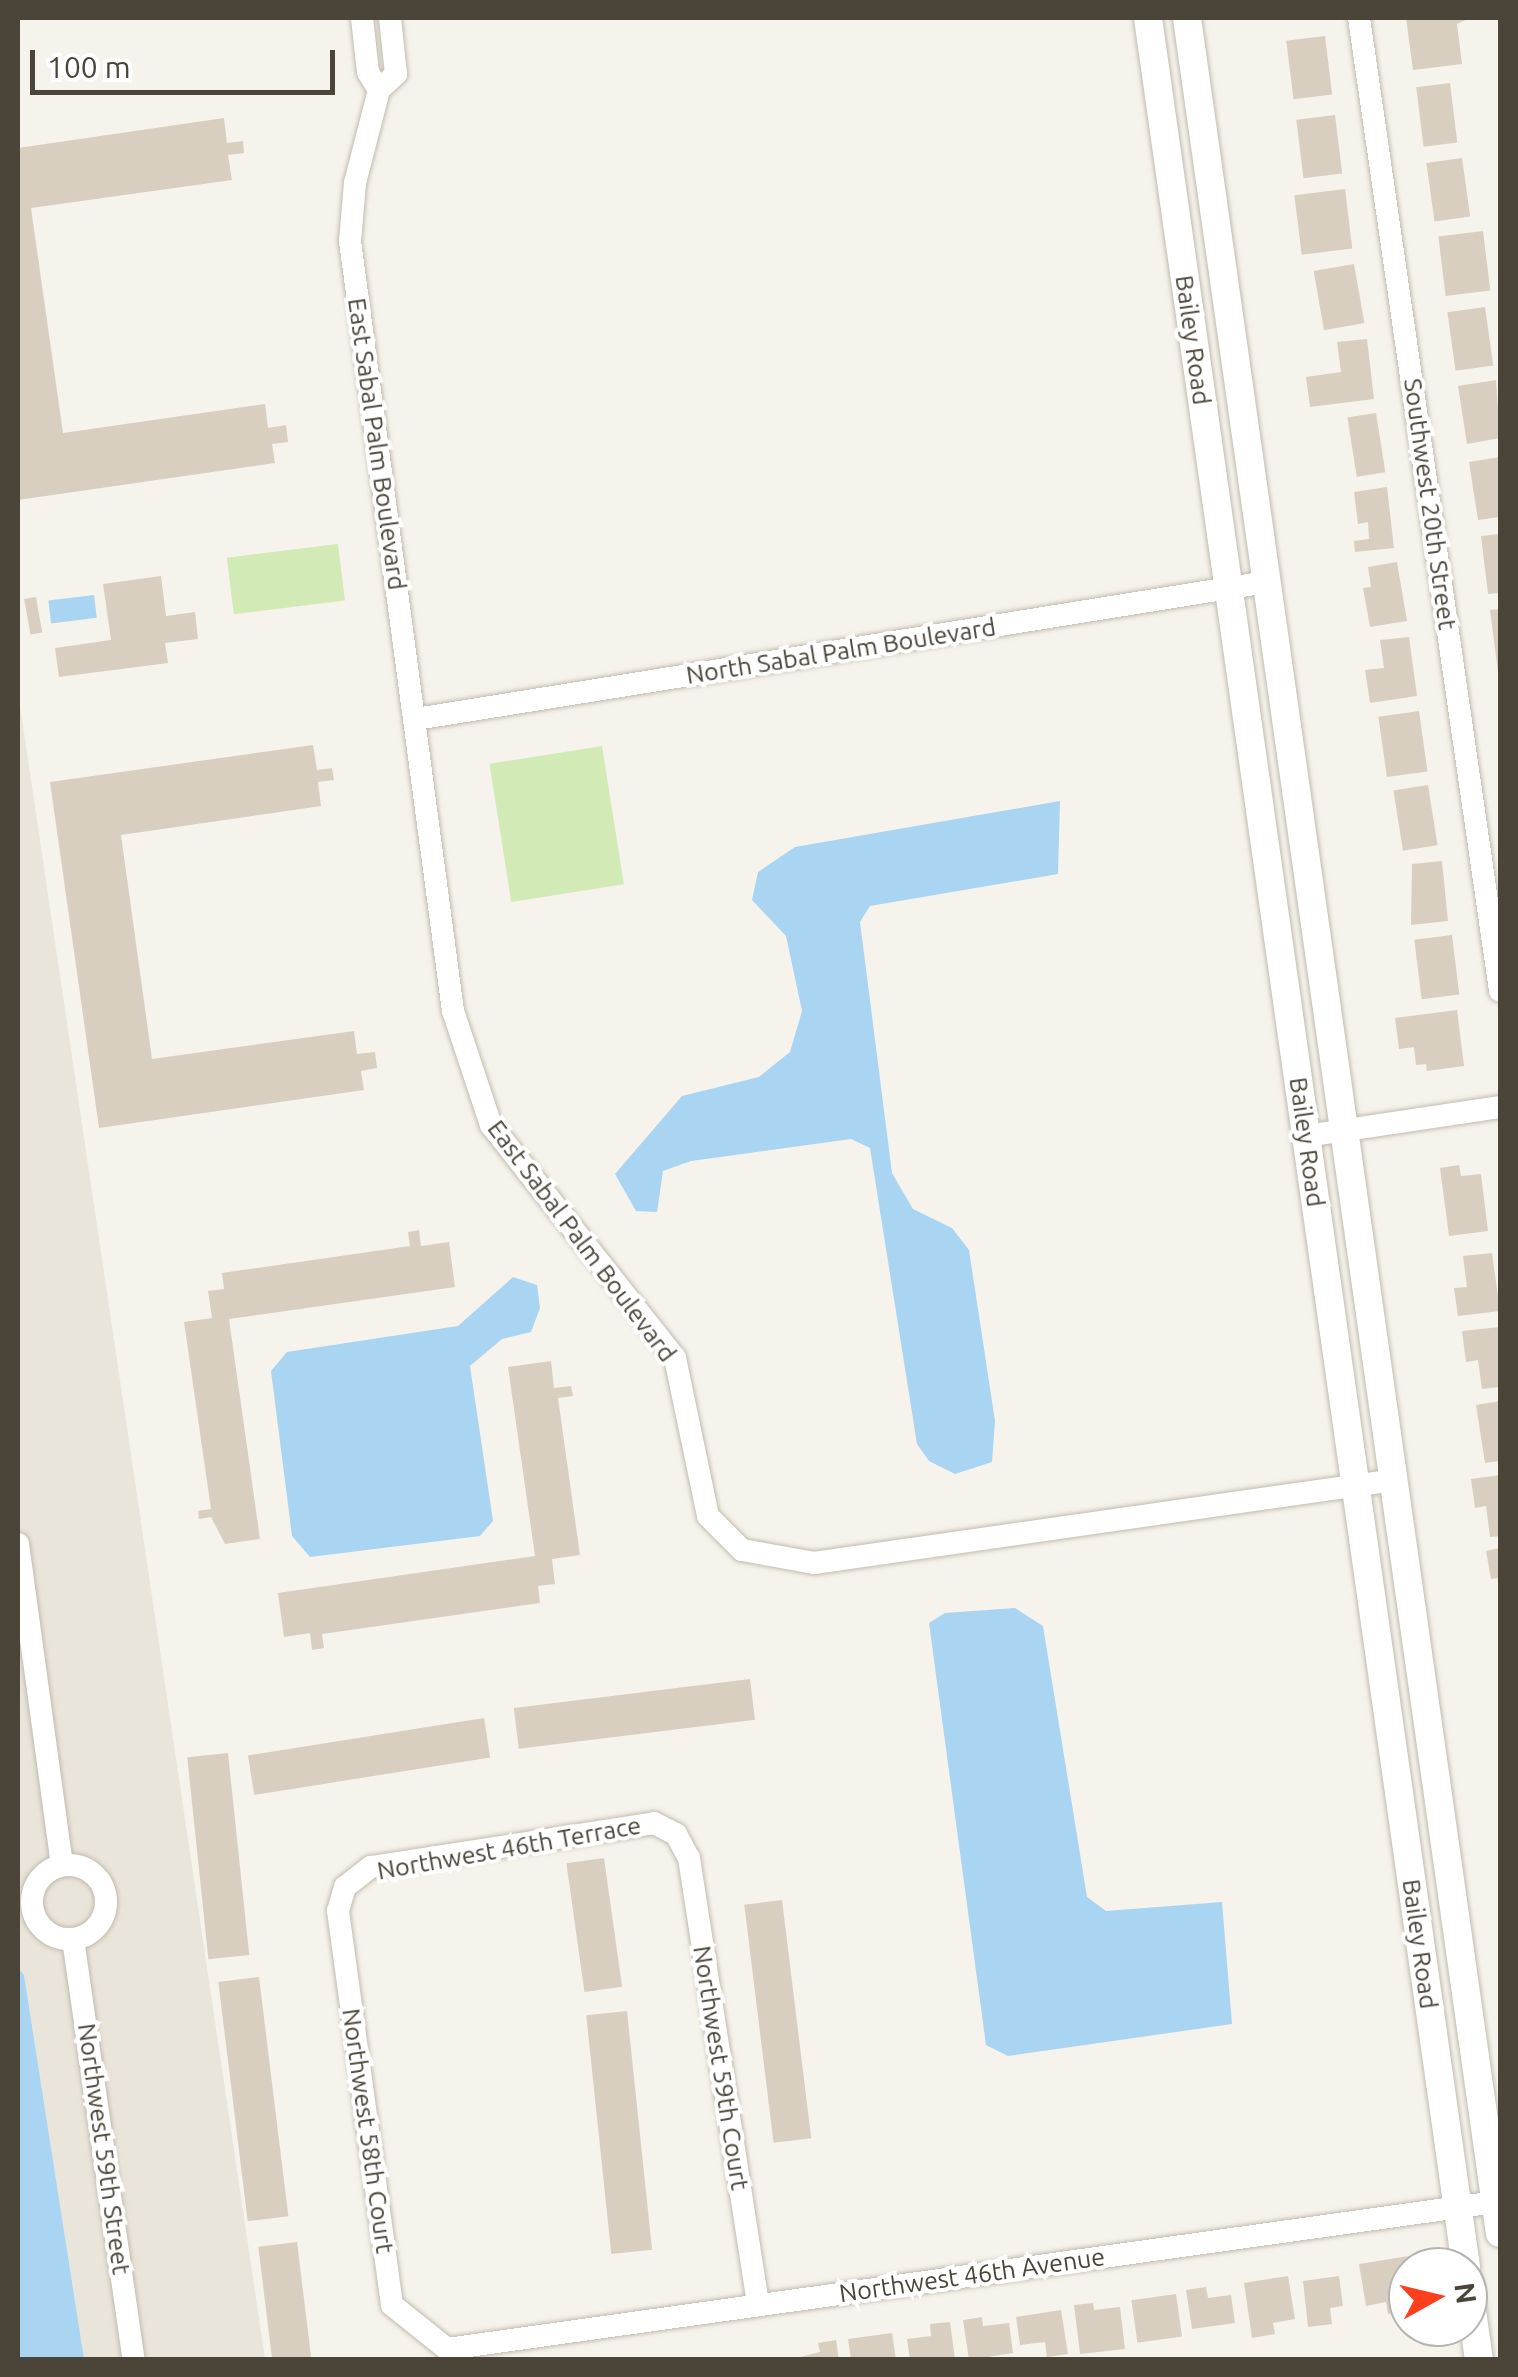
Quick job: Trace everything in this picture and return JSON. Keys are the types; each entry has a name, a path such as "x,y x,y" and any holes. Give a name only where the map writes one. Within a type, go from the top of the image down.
{"street":[{"path":"362,18 368,72 379,90"},
{"name":"East Sabal Palm Boulevard","path":"390,18 396,74 379,90 355,182 350,241 453,1011 491,1125 676,1358 708,1516 742,1550 814,1563 1394,1480"},
{"name":"Bailey Road","path":"1148,18 1463,2247"},
{"name":"Bailey Road","path":"1191,18 1500,2233"},
{"name":"Southwest 20th Street","path":"1359,18 1492,866 1500,991"},
{"name":"North Sabal Palm Boulevard","path":"416,720 1267,582"},
{"path":"1306,1136 1500,1107"},
{"path":"18,1544 62,1865"},
{"name":"Northwest 46th Terrace","path":"345,1888 372,1867 654,1823 676,1834"},
{"name":"Northwest 59th Court","path":"676,1834 689,1858 758,2305"},
{"path":"62,1865 92,1873 104,1891 100,1922 73,1939 51,1935 32,1907 42,1876 62,1865"},
{"name":"Northwest 58th Court","path":"345,1888 338,1911 392,2305 448,2354"},
{"name":"Northwest 59th Street","path":"73,1939 134,2360"},
{"name":"Northwest 46th Avenue","path":"448,2354 758,2305 1496,2202"}],"shaded area":[{"path":"18,692 265,2359 84,2359 24,1975 18,1967"}],"green space":[{"path":"338,544 345,601 234,614 227,558"},
{"path":"602,746 624,884 511,902 489,764"}],"water":[{"path":"94,595 97,618 51,623 48,601"},
{"path":"1060,801 1058,874 870,906 860,922 892,1173 913,1209 952,1228 969,1250 995,1421 992,1462 955,1474 929,1461 917,1444 870,1148 851,1139 691,1161 663,1171 657,1212 636,1211 615,1174 682,1096 759,1077 790,1052 802,1011 786,936 752,900 758,872 795,847"},
{"path":"513,1277 537,1285 540,1308 531,1332 502,1339 470,1366 493,1521 480,1536 310,1557 292,1536 271,1371 287,1352 458,1326"},
{"path":"1015,1608 1043,1626 1087,1897 1106,1911 1222,1902 1232,2024 1008,2056 986,2045 929,1623 945,1613"},
{"path":"18,1967 24,1975 84,2359 18,2359"}],"building":[{"path":"1406,18 1470,18 1457,24 1462,64 1413,70"},
{"path":"1325,36 1332,95 1293,99 1286,41"},
{"path":"1450,83 1457,143 1424,147 1416,87"},
{"path":"1335,115 1342,174 1303,178 1296,120"},
{"path":"224,118 227,143 243,141 244,153 228,155 232,180 31,208 63,433 265,404 268,428 286,425 288,442 272,444 275,463 18,500 18,148"},
{"path":"1462,158 1470,216 1435,221 1426,163"},
{"path":"1345,189 1352,249 1302,255 1294,195"},
{"path":"1483,231 1490,291 1446,296 1438,236"},
{"path":"1354,264 1364,323 1324,330 1314,271"},
{"path":"1485,307 1493,365 1456,371 1447,312"},
{"path":"1367,339 1374,399 1310,407 1306,377 1341,372 1337,342"},
{"path":"1496,380 1500,438 1467,444 1458,386"},
{"path":"1376,413 1385,472 1357,477 1347,418"},
{"path":"1500,457 1500,517 1478,520 1469,462"},
{"path":"1387,487 1394,548 1355,552 1354,541 1369,539 1368,522 1358,524 1354,492"},
{"path":"1500,534 1500,593 1488,594 1481,536"},
{"path":"1397,562 1407,621 1370,627 1363,588 1371,587 1368,567"},
{"path":"161,576 166,616 195,612 198,639 165,643 168,663 59,677 55,648 111,640 103,584"},
{"path":"36,597 42,632 30,635 24,599"},
{"path":"1500,609 1500,671 1498,672 1490,610"},
{"path":"1409,637 1417,696 1370,703 1365,670 1384,668 1380,640"},
{"path":"1419,711 1427,771 1387,777 1378,717"},
{"path":"313,745 317,770 332,768 334,780 318,782 321,806 121,835 152,1059 354,1031 357,1054 375,1052 377,1068 361,1071 364,1090 99,1128 50,782"},
{"path":"1428,785 1438,845 1403,851 1393,790"},
{"path":"1442,861 1448,921 1411,925 1412,864"},
{"path":"1452,935 1459,995 1422,999 1414,940"},
{"path":"1457,1010 1464,1066 1427,1071 1426,1064 1416,1065 1414,1047 1399,1049 1395,1018"},
{"path":"1459,1165 1461,1176 1481,1174 1488,1231 1449,1236 1440,1168"},
{"path":"419,1230 421,1246 449,1242 455,1287 229,1319 260,1539 225,1544 211,1517 199,1519 198,1511 211,1509 184,1322 212,1318 208,1291 224,1289 222,1273 410,1246 408,1232"},
{"path":"1492,1253 1500,1311 1458,1316 1454,1288 1467,1287 1463,1256"},
{"path":"1500,1327 1500,1387 1482,1389 1478,1360 1466,1362 1462,1331"},
{"path":"551,1361 554,1388 571,1386 573,1396 558,1398 580,1555 552,1559 555,1584 538,1586 540,1603 322,1634 324,1648 312,1650 310,1633 284,1637 278,1593 535,1556 508,1367"},
{"path":"1500,1401 1500,1461 1485,1463 1476,1405"},
{"path":"1500,1475 1500,1536 1490,1537 1486,1506 1475,1508 1471,1479"},
{"path":"1500,1548 1500,1578 1491,1579 1486,1551"},
{"path":"750,1679 755,1720 519,1749 514,1708"},
{"path":"484,1718 490,1758 254,1795 248,1755"},
{"path":"228,1753 249,1955 208,1959 187,1757"},
{"path":"604,1858 622,1987 584,1992 566,1863"},
{"path":"782,1900 811,2138 774,2143 744,1905"},
{"path":"259,1977 288,2216 248,2221 218,1982"},
{"path":"627,2011 652,2250 611,2254 586,2015"},
{"path":"297,2242 311,2360 272,2360 258,2247"},
{"path":"1388,2259 1388,2314 1386,2302 1366,2306 1359,2264"},
{"path":"1288,2276 1295,2319 1273,2323 1275,2334 1252,2338 1244,2283"},
{"path":"1339,2276 1343,2306 1330,2308 1332,2324 1308,2327 1303,2281"},
{"path":"1206,2287 1208,2298 1231,2295 1235,2323 1192,2329 1186,2290"},
{"path":"1176,2294 1182,2337 1137,2343 1131,2300"},
{"path":"1093,2303 1094,2310 1120,2307 1125,2349 1080,2354 1074,2305"},
{"path":"1061,2310 1068,2354 1047,2357 1045,2342 1020,2345 1016,2317"},
{"path":"982,2317 983,2326 1009,2323 1013,2353 969,2360 963,2320"},
{"path":"950,2322 955,2360 910,2360 907,2339 931,2336 930,2324"},
{"path":"892,2333 896,2360 851,2360 848,2339"},
{"path":"836,2340 839,2360 789,2360 820,2352 818,2343"}]}
